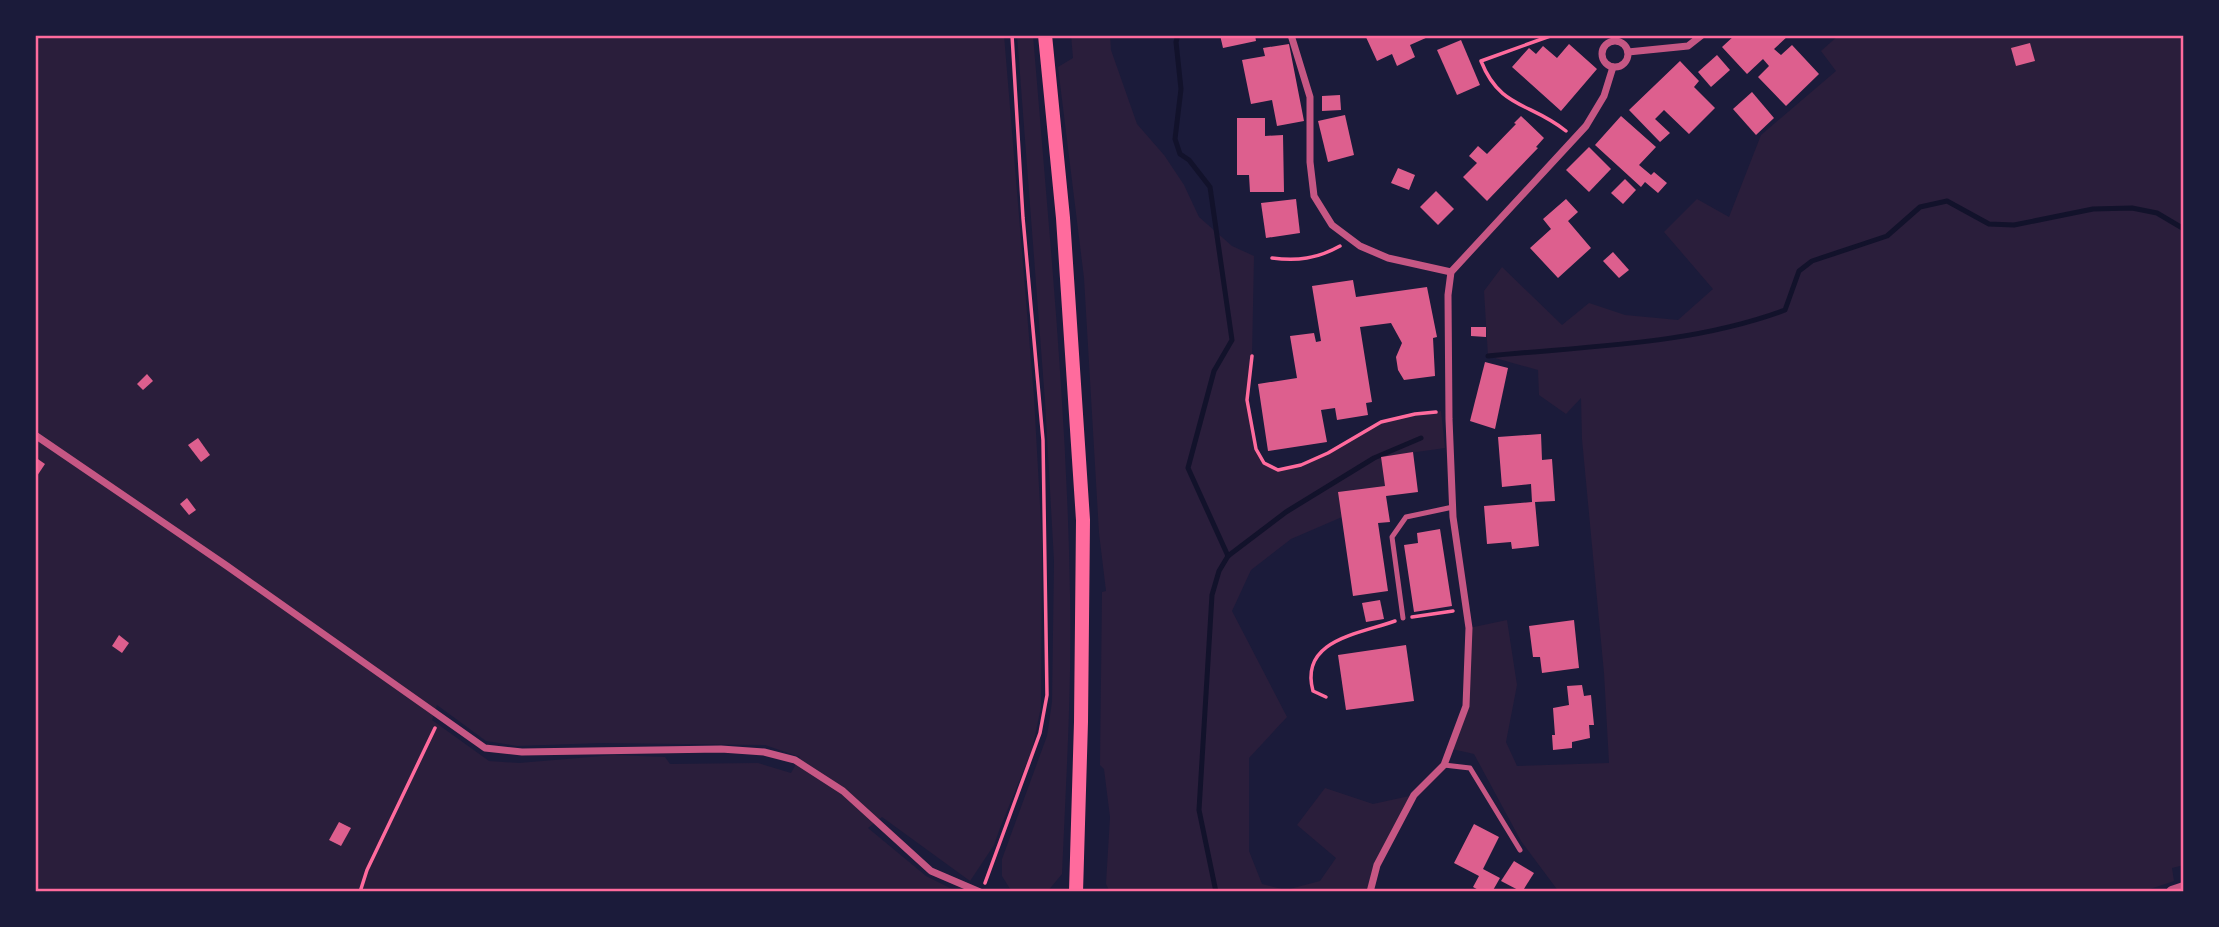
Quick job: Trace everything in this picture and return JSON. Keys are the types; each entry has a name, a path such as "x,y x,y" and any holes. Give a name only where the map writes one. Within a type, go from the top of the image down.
{"main road":[{"path":"1045,35 1063,218 1083,520 1076,892"}],"street":[{"path":"1291,35 1310,97 1310,162 1314,196 1332,225 1360,246 1388,258 1451,272"},
{"path":"1600,35 1608,43"},
{"path":"1628,52 1688,46 1702,35"},
{"path":"1620,42 1628,52 1623,64 1613,67 1606,64 1601,57 1602,49 1608,43 1620,42"},
{"path":"1370,892 1377,865 1414,795 1444,765 1466,706 1469,628 1453,507 1449,410 1448,295 1451,272 1586,126 1604,96 1613,67"},
{"path":"35,435 485,748 522,752 721,749 764,752 795,760 843,791 931,871 981,892"},
{"path":"2172,892 2184,888"}],"lane":[{"path":"1403,618 1392,537 1406,517 1453,507"},
{"path":"1444,765 1470,768 1520,850"}],"path":[{"path":"981,892 1037,744 1047,695 1043,440 1023,218 1012,35"},
{"path":"1553,35 1481,61 1489,81 1506,98 1550,118 1575,138"},
{"path":"1272,258 1296,261 1325,255 1352,240"},
{"path":"1252,356 1247,400 1256,449 1264,463 1278,470 1301,465 1328,453 1381,422 1449,410"},
{"path":"1326,697 1313,691 1310,678 1313,660 1326,646 1403,618 1466,609"},
{"path":"360,892 367,870 440,717"}],"shaded area":[{"path":"35,35 1004,35 1034,397 1042,541 1041,707 1032,750 994,845 970,881 882,817 868,828 926,876 958,892 35,892","holes":["437,705 486,741 517,746 601,743 765,745 800,757 791,773 758,763 670,764 665,757 614,755 519,763 489,761 432,720"]},
{"path":"1017,35 1033,35 1056,314 1068,524 1070,664 1062,874 1047,892 1012,892 1002,876 1002,859 1047,736 1052,702 1054,561 1045,401"},
{"path":"1071,35 1110,35 1111,50 1137,124 1164,155 1184,185 1199,217 1232,246 1254,256 1252,356 1247,400 1256,449 1264,463 1278,470 1301,465 1328,453 1381,422 1441,411 1445,448 1381,457 1385,486 1338,492 1342,517 1291,539 1251,570 1232,611 1287,717 1249,758 1249,851 1262,884 1286,890 1320,881 1336,858 1297,825 1325,788 1373,804 1414,795 1377,865 1370,892 1110,892 1106,884 1110,817 1104,769 1100,765 1102,592 1106,591 1099,533 1084,278 1058,67 1073,58"},
{"path":"1839,35 2184,35 2184,865 2172,868 2174,881 2141,892 1559,892 1521,841 1474,754 1452,749 1466,706 1469,628 1507,620 1517,685 1506,742 1517,766 1609,763 1604,673 1582,439 1581,398 1566,414 1539,395 1538,370 1488,356 1484,291 1502,267 1562,325 1589,303 1625,315 1678,320 1713,289 1664,232 1697,199 1729,217 1761,135 1836,71 1821,51"}],"building":[{"path":"1220,35 1255,35 1256,41 1223,48"},
{"path":"1365,35 1428,37 1410,45 1415,57 1397,66 1392,54 1377,61"},
{"path":"1735,35 1789,35 1774,49 1781,55 1792,45 1819,74 1786,106 1758,77 1769,66 1763,59 1747,74 1722,47"},
{"path":"1461,40 1480,85 1457,95 1437,50"},
{"path":"2030,43 2035,61 2016,66 2011,48"},
{"path":"1289,44 1304,121 1277,126 1272,100 1251,104 1242,60 1265,56 1263,48"},
{"path":"1569,44 1597,69 1561,111 1512,67 1529,48 1536,54 1543,46 1557,58"},
{"path":"1717,55 1730,70 1711,87 1698,72"},
{"path":"1680,61 1699,81 1694,87 1715,108 1689,134 1664,110 1655,119 1670,133 1660,142 1629,110"},
{"path":"1752,92 1774,118 1756,135 1733,109"},
{"path":"1340,95 1341,110 1322,111 1322,96"},
{"path":"1345,115 1354,155 1328,162 1318,121"},
{"path":"1521,116 1544,138 1536,147 1538,148 1487,201 1463,177 1477,163 1469,156 1478,146 1487,154"},
{"path":"1621,116 1656,147 1639,165 1651,175 1654,172 1667,183 1658,193 1645,182 1641,187 1595,145"},
{"path":"1237,118 1265,118 1265,136 1283,135 1284,192 1250,192 1249,175 1237,175"},
{"path":"1589,147 1611,169 1589,192 1566,170"},
{"path":"1398,168 1415,175 1409,190 1391,183"},
{"path":"1625,179 1636,190 1623,204 1611,193"},
{"path":"1436,191 1454,209 1438,225 1420,207"},
{"path":"1296,199 1300,233 1266,238 1261,203"},
{"path":"1566,199 1578,212 1568,221 1591,248 1558,278 1530,248 1551,229 1543,219"},
{"path":"1613,252 1629,270 1619,278 1603,261"},
{"path":"1353,280 1356,297 1427,287 1437,337 1433,338 1435,376 1404,380 1398,370 1396,357 1402,343 1391,323 1360,327 1372,402 1366,403 1368,415 1337,420 1335,408 1321,410 1327,442 1268,451 1258,384 1297,378 1290,336 1314,333 1316,342 1321,341 1312,286"},
{"path":"1471,327 1486,327 1486,337 1471,336"},
{"path":"1485,362 1508,368 1495,429 1470,421"},
{"path":"147,374 153,381 143,390 137,384"},
{"path":"1541,434 1542,460 1552,459 1555,501 1535,502 1539,546 1512,549 1511,542 1487,544 1484,506 1532,502 1531,484 1502,487 1498,437"},
{"path":"198,438 210,455 201,462 188,445"},
{"path":"1413,452 1418,492 1386,496 1390,522 1378,523 1388,591 1353,596 1338,492 1385,486 1381,457"},
{"path":"35,457 45,464 35,479"},
{"path":"187,498 196,510 189,515 180,504"},
{"path":"1440,529 1452,606 1414,612 1404,545 1418,543 1417,533"},
{"path":"1380,600 1384,619 1366,622 1362,603"},
{"path":"1574,620 1579,668 1542,673 1540,657 1533,657 1529,626"},
{"path":"119,635 129,643 122,653 112,646"},
{"path":"1406,645 1414,701 1346,710 1338,655"},
{"path":"1582,685 1584,696 1591,695 1594,725 1589,725 1590,738 1572,742 1572,748 1553,750 1553,708 1569,705 1567,686"},
{"path":"339,822 351,828 341,846 329,840"},
{"path":"1474,824 1499,837 1483,869 1500,878 1492,892 1482,892 1473,887 1479,876 1454,863"},
{"path":"1514,861 1534,873 1522,892 1501,881"}],"waterway":[{"path":"1178,35 1176,42 1181,89 1175,139 1180,154 1189,160 1210,187 1232,340 1214,371 1188,468 1228,556"},
{"path":"1488,356 1676,337 1713,331 1785,310 1799,271 1812,261 1887,236 1920,207 1947,201 1989,224 2014,225 2093,209 2132,208 2157,213 2184,229"},
{"path":"1216,892 1199,810 1212,595 1219,571 1228,556 1286,512 1374,458 1421,438"}]}
